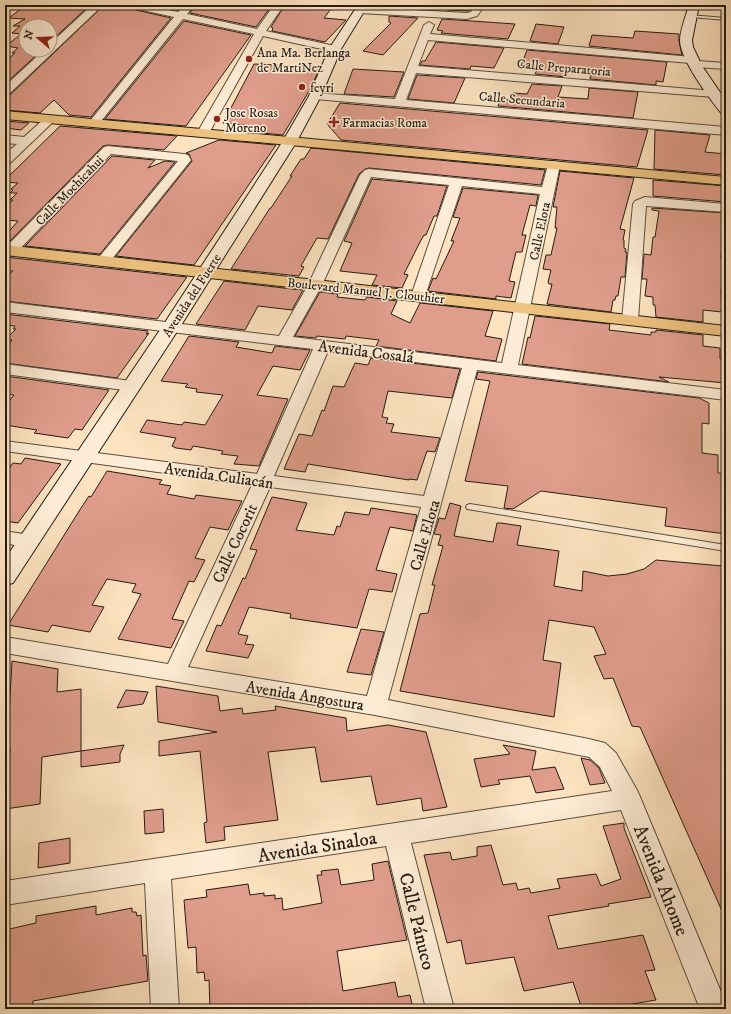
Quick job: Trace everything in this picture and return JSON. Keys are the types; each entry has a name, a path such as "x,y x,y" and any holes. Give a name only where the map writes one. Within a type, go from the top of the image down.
{"main road":[{"path":"5,115 726,181"},
{"name":"Boulevard Manuel J. Clouthier","path":"7,251 726,331"}],"street":[{"path":"5,92 98,5"},
{"path":"131,5 335,49"},
{"path":"94,123 189,5"},
{"path":"203,133 260,32 279,5"},
{"path":"362,7 433,15 471,16 480,5"},
{"name":"Avenida del Fuerte","path":"5,577 171,327 290,141 315,96 335,49 362,7"},
{"path":"693,11 685,43 694,62 720,94 726,110"},
{"path":"399,103 433,15"},
{"path":"424,37 726,66"},
{"name":"Calle Preparatoria","path":"412,69 720,94"},
{"name":"Calle Secundaria","path":"315,96 726,131"},
{"path":"5,161 50,119"},
{"path":"5,139 27,141"},
{"name":"Calle Mochicahui","path":"7,251 108,150 184,158 185,160 103,261"},
{"name":"Calle Elota","path":"509,367 554,165"},
{"path":"284,340 315,285 368,173 547,191"},
{"path":"418,296 457,181"},
{"path":"630,320 640,204 645,201 726,208"},
{"name":"Avenida Cosalá","path":"5,307 284,340 322,346 509,367 726,395"},
{"name":"Calle Cocorit","path":"174,674 263,481 322,346"},
{"name":"Calle Elota","path":"375,706 471,363"},
{"path":"5,369 131,386"},
{"name":"Avenida Culiacán","path":"5,446 85,458 433,503"},
{"path":"5,537 28,541"},
{"name":"Avenida Angostura","path":"5,645 375,706 589,748 603,755"},
{"name":"Avenida Ahome","path":"603,755 608,760 629,799 714,1009"},
{"name":"Avenida Sinaloa","path":"5,893 629,799"},
{"name":"Calle Pánuco","path":"396,834 440,1009"},
{"path":"156,870 165,1009"}],"lane":[{"path":"573,5 586,6"},
{"path":"693,11 726,19"},
{"path":"470,507 726,548"}],"building":[{"path":"26,5 90,5 58,35 58,18 9,18"},
{"path":"104,5 124,5 128,8 171,18 91,117 69,115 54,100 40,113 5,110 5,96 10,95 49,58 58,58 58,49"},
{"path":"151,5 183,5 178,10"},
{"path":"190,5 272,5 256,27 190,13 193,8"},
{"path":"285,5 334,5 324,18 346,20 325,42 272,31 273,28 271,27"},
{"path":"390,5 430,5 426,9 390,7"},
{"path":"450,5 473,5 469,11 467,11 447,10"},
{"path":"389,16 418,18 383,55 363,51 391,23 389,22"},
{"path":"442,19 515,24 508,39 441,33 443,31 437,30"},
{"path":"184,21 251,35 186,126 105,119"},
{"path":"536,24 564,27 558,44 530,41"},
{"path":"18,28 18,34 12,33"},
{"path":"635,31 679,34 682,55 589,46 592,35 633,38"},
{"path":"18,36 18,48 6,46"},
{"path":"436,42 504,48 494,68 471,66 470,69 420,65 422,61 425,61"},
{"path":"18,48 18,58 33,58 5,84 5,62 15,53 12,53"},
{"path":"527,50 667,62 663,82 656,81 656,85 590,79 591,74 568,72 566,77 535,74 538,68 521,66"},
{"path":"254,64 320,67 312,86 283,135 241,131 253,126 223,123"},
{"path":"353,69 404,72 394,97 344,94"},
{"path":"417,75 465,78 454,103 408,99"},
{"path":"532,84 562,86 558,97 588,99 589,88 638,92 633,118 498,106 501,99 509,100 513,93 527,94"},
{"path":"340,103 648,130 637,167 341,140 327,124"},
{"path":"5,121 29,123 21,130 5,128"},
{"path":"60,126 177,136 164,150 108,145 103,146 7,244 5,244 5,236 18,221 5,220 5,208 13,200 10,200 17,193 10,193 13,190 11,189 18,183 5,182 5,180"},
{"path":"655,130 710,135 705,152 726,154 726,175 654,169"},
{"path":"219,140 276,145 194,265 116,256 192,161 189,154 186,153"},
{"path":"311,148 545,170 541,185 369,168 365,169 359,174 328,239 317,238 301,266 304,267 299,276 231,269 292,176 290,176 301,159 304,159"},
{"path":"112,156 155,160 148,168 165,161 175,162 100,254 25,246"},
{"path":"560,171 634,178 620,229 625,230 623,240 624,248 626,249 625,252 627,252 625,277 621,277 618,296 616,296 615,300 613,300 611,312 547,304 552,284 549,284 548,282 551,270 543,269 546,255 551,255 557,228 555,228 557,207 553,207"},
{"path":"372,179 447,186 437,216 434,216 426,235 424,235 420,242 404,274 408,275 402,288 372,285 377,275 340,271 352,243 344,241"},
{"path":"653,180 726,186 726,202 653,196"},
{"path":"463,188 538,195 536,206 530,205 522,235 526,235 522,252 516,252 509,281 515,282 511,298 496,296 496,299 428,291 433,278 436,279 454,241 451,241 460,218 453,217"},
{"path":"652,208 726,213 726,223 723,223 721,258 726,258 726,276 721,290 722,312 703,310 703,322 656,317 653,297 645,296 647,279 642,279 644,254 651,255 653,237 655,237 659,211 652,210"},
{"path":"5,257 187,277 157,319 5,301 9,294 5,294 5,278 13,271 5,270"},
{"path":"224,281 303,290 292,310 258,306 245,330 196,324"},
{"path":"320,292 338,294 337,297 365,300 367,297 397,301 391,314 410,323 420,303 493,311 485,336 502,339 496,361 376,346 379,340 346,336 345,339 317,336 316,338 295,336"},
{"path":"5,314 148,331 146,334 149,333 117,378 5,363 5,349 12,340 6,339 16,329 13,329 15,326 5,325"},
{"path":"535,316 610,324 609,330 651,335 651,332 656,332 656,330 703,335 703,346 720,348 720,359 726,360 726,383 659,377 669,382 522,364 528,337 530,338"},
{"path":"189,336 239,342 236,347 272,353 275,346 310,350 300,370 273,366 257,395 288,399 259,466 234,464 238,456 221,454 223,451 193,446 191,450 176,448 172,446 176,438 140,432 147,420 182,425 184,422 205,425 223,395 196,392 197,389 185,387 188,384 161,381"},
{"path":"371,358 460,369 452,398 388,391 382,417 388,418 386,423 394,424 391,432 440,438 435,452 427,451 417,480 308,464 305,472 284,469 299,434 312,436 322,410 324,411 333,386 344,387 355,363 368,365"},
{"path":"478,372 699,398 709,403 709,424 702,423 702,453 718,455 718,473 726,474 726,534 665,526 667,508 541,491 513,509 504,508 508,486 465,481 490,381 476,379"},
{"path":"5,376 109,390 82,430 75,429 68,438 34,433 37,430 5,425 5,420 10,412 5,412 5,406 14,395 5,394"},
{"path":"25,458 61,464 18,523 5,521 5,509 10,502 5,502 5,474 13,463 21,464"},
{"path":"107,471 162,480 159,484 171,486 167,494 194,499 196,495 242,501 228,530 210,527 195,558 205,560 194,582 189,581 172,619 184,621 171,648 118,639 141,594 132,592 136,584 107,579 92,605 104,607 90,632 52,625 48,632 8,625 81,508 89,496 91,497"},
{"path":"272,497 307,503 296,530 334,535 337,526 340,527 345,512 369,515 371,508 417,515 413,531 390,527 376,570 397,574 392,592 369,589 357,628 290,618 291,614 249,607 238,634 248,636 245,644 254,645 248,658 206,651 217,625 221,626 243,578 245,579 257,550 250,549"},
{"path":"450,503 461,506 454,536 493,542 497,523 501,523 521,526 517,545 559,551 554,586 582,591 583,571 608,576 627,574 644,569 656,560 723,566 726,571 726,920 640,727 632,726 613,678 604,679 594,656 606,654 594,627 549,620 543,660 561,663 554,717 400,691 420,614 428,613 435,585 432,585 443,546 438,545 441,535 434,534 439,518 445,519"},
{"path":"361,629 384,632 371,675 347,672"},
{"path":"12,661 58,669 57,692 81,689 81,751 42,757 40,804 5,809 5,792 7,791 10,749 7,749"},
{"path":"156,686 218,696 220,711 242,708 243,714 276,710 275,706 346,718 347,731 388,725 426,732 447,807 423,811 421,798 377,805 371,776 321,782 315,747 268,752 278,820 224,827 225,840 206,843 204,823 207,822 200,751 159,756 159,741 217,732 158,722"},
{"path":"126,690 148,692 143,704 117,708"},
{"path":"124,745 120,754 120,762 81,767 81,751"},
{"path":"503,745 536,751 532,770 555,767 564,789 536,793 530,776 498,780 500,784 481,787 474,759 510,754"},
{"path":"581,758 590,760 599,768 605,783 590,785"},
{"path":"163,809 164,832 145,834 144,811"},
{"path":"624,823 624,828 651,897 608,904 609,906 548,916 558,949 643,935 655,970 645,971 656,1000 603,1009 582,1009 573,982 524,991 514,957 466,964 461,940 447,943 424,855 450,852 452,860 477,856 477,847 491,845 503,885 516,883 518,890 529,888 531,893 560,888 557,879 596,874 601,886 621,879 603,826"},
{"path":"70,838 70,863 38,868 39,843"},
{"path":"388,861 407,940 337,951 343,991 395,982 398,997 410,995 413,1009 305,1009 305,1004 278,1009 210,1009 209,980 205,981 204,972 197,973 196,947 188,948 184,900 207,897 206,890 248,884 250,895 264,893 264,896 275,895 275,899 282,898 283,910 322,903 317,875 322,875 321,871 338,869 341,885 374,880 372,864"},
{"path":"96,906 96,915 132,908 132,912 136,912 137,916 141,915 143,956 146,955 148,981 33,1001 32,1009 5,1009 5,930 36,923 36,916"}],"place":[{"name":"Ana Ma. Berlanga de MartiNez","path":"249,59"},
{"name":"feyri","path":"302,87"},
{"name":"Jose Rosas Moreno","path":"217,119"},
{"name":"Farmacias Roma","path":"334,122"}]}
